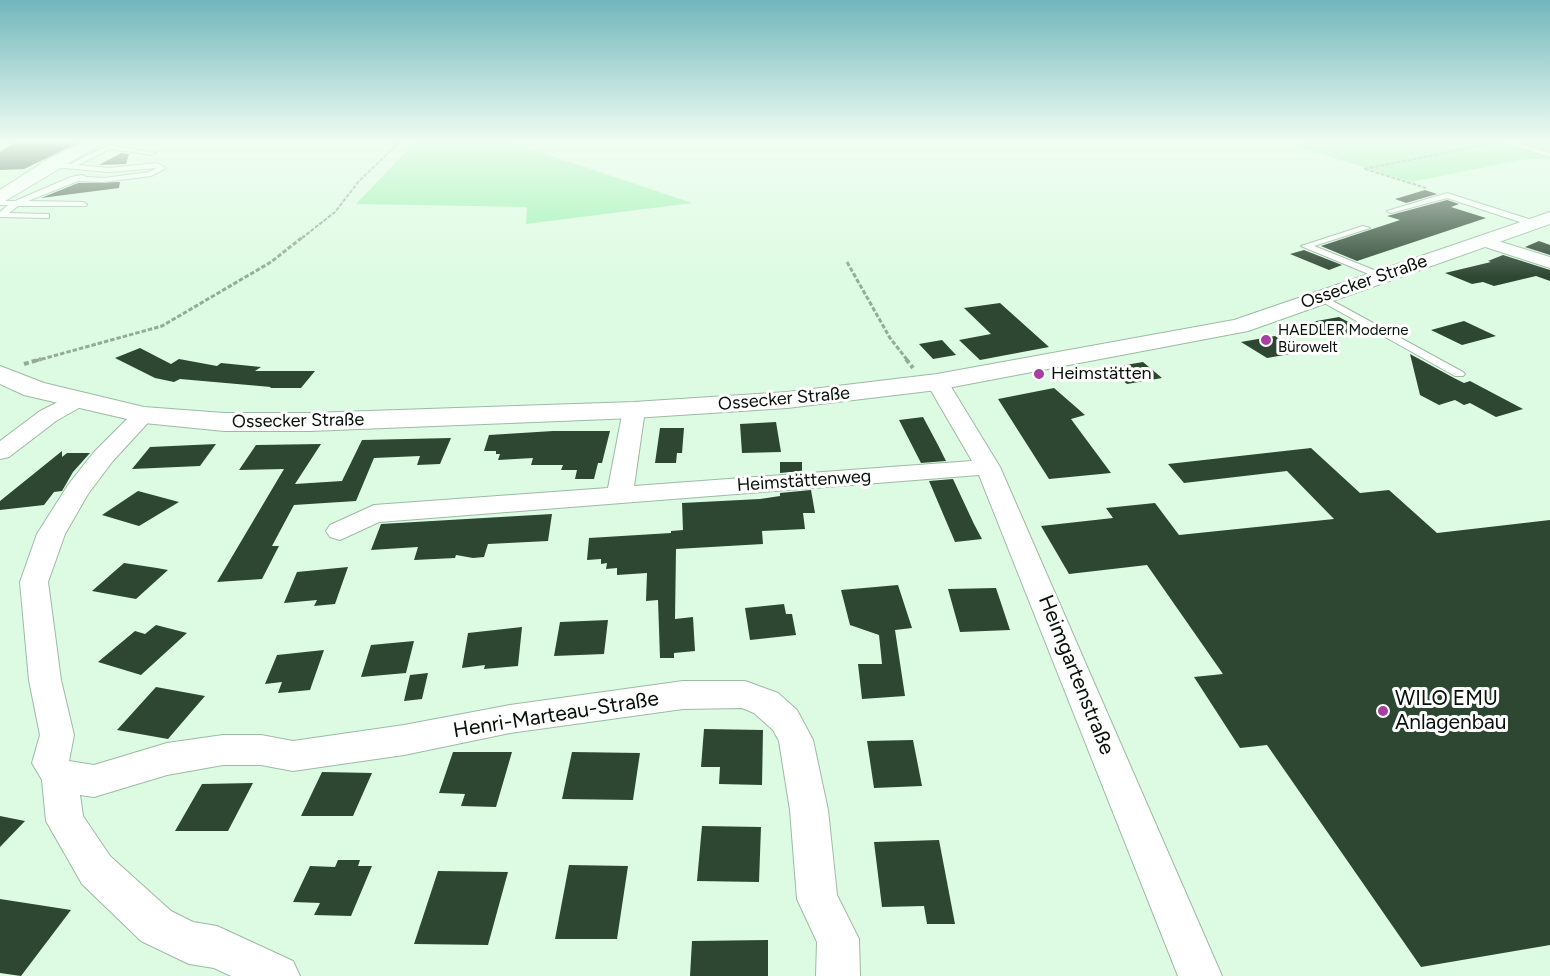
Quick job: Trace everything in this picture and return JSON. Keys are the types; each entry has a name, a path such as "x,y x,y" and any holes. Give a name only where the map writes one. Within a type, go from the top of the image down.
{"street":[{"path":"5,197 20,187"},
{"name":"Ossecker Straße","path":"11,369 34,390 144,415 224,422 310,422 634,410 787,400 937,382 1239,326 1543,221"},
{"path":"1482,241 1550,263"},
{"name":"Heimgartenstraße","path":"937,382 988,467 1200,976"},
{"path":"0,452 76,400"},
{"path":"620,495 634,410"},
{"path":"144,415 103,457 76,491 51,534 34,582 45,680 57,735 50,763 59,775 65,821 96,870 156,926 189,943 217,947 278,976"},
{"name":"Heimstättenweg","path":"340,531 374,514 988,467"},
{"name":"Henri-Marteau-Straße","path":"59,775 94,781 167,759 223,750 261,750 293,756 404,740 510,720 683,695 745,694 766,703 785,720 796,740 809,810 817,898 838,939 838,976"}],"lane":[{"path":"5,197 45,187"},
{"path":"1391,211 1447,195 1543,221"},
{"path":"5,197 83,204"},
{"path":"5,197 1,215 46,216"},
{"path":"1366,228 1305,246 1381,276"},
{"path":"1320,297 1459,374"}],"path":[{"path":"11,369 162,326 271,262 335,212 355,187"},
{"path":"1420,187 1447,195"},
{"path":"847,262 890,338 909,363"}],"green space":[{"path":"373,187 643,187 692,203 526,224 527,207 356,204"}],"building":[{"path":"69,187 119,187 119,188 41,198"},
{"path":"1425,190 1437,194 1406,203 1395,199"},
{"path":"1447,200 1459,204 1451,207 1486,218 1357,261 1321,246 1400,220 1387,216"},
{"path":"1539,241 1550,245 1550,255 1525,247"},
{"path":"1304,250 1342,265 1329,270 1290,254"},
{"path":"1503,255 1550,270 1550,281 1536,276 1494,286 1483,282 1472,284 1445,273 1491,262 1488,261"},
{"path":"1000,303 1049,347 980,360 959,340 991,334 964,308"},
{"path":"1339,317 1367,332 1336,338 1311,322"},
{"path":"1464,321 1496,336 1462,345 1431,330"},
{"path":"1275,336 1301,352 1267,358 1241,342"},
{"path":"942,340 956,355 933,359 919,344"},
{"path":"140,348 171,364 179,359 217,366 221,363 261,367 255,371 315,371 301,388 270,388 180,379 174,382 155,378 115,358"},
{"path":"1410,354 1464,383 1470,381 1523,409 1496,417 1470,403 1464,405 1455,400 1439,405 1420,395"},
{"path":"1143,362 1162,378 1127,384 1108,368"},
{"path":"1054,388 1085,415 1071,419 1111,473 1049,479 998,399"},
{"path":"923,417 946,461 921,463 899,420"},
{"path":"776,422 781,452 742,453 740,424"},
{"path":"660,428 684,428 682,453 677,453 676,463 655,463"},
{"path":"553,431 610,431 602,463 598,463 594,479 575,479 577,470 561,470 563,465 531,465 533,458 498,460 500,454 496,454 496,451 484,451 489,435"},
{"path":"451,438 440,464 417,465 420,456 374,458 356,501 294,505 272,546 279,546 262,579 217,582 284,469 239,470 256,445 321,444 295,484 342,481 362,440"},
{"path":"216,444 200,466 132,469 150,447"},
{"name":"WILO EMU Anlagenbau","path":"1311,448 1360,493 1389,490 1437,533 1550,520 1550,945 1421,967 1267,745 1240,748 1194,677 1223,674 1147,565 1069,574 1041,526 1113,518 1106,508 1155,503 1179,535 1334,519 1287,471 1184,483 1168,464"},
{"path":"62,451 62,457 67,453 90,453 73,472 62,491 54,492 44,505 0,510 0,501"},
{"path":"780,462 802,462 802,471 780,473"},
{"path":"953,479 982,539 955,542 929,481"},
{"path":"811,490 815,513 803,513 805,529 762,531 763,544 676,549 675,619 693,617 695,651 674,653 674,658 660,658 658,600 646,601 647,573 617,575 617,568 606,569 607,563 601,564 601,559 587,560 589,538 671,533 671,531 683,530 682,503 760,499 780,496 780,493"},
{"path":"138,491 179,502 139,526 102,515"},
{"path":"552,514 548,541 488,544 484,557 456,555 455,558 414,560 418,547 371,550 381,524"},
{"path":"124,563 168,570 136,599 92,591"},
{"path":"348,567 335,604 314,606 317,600 284,603 297,572"},
{"path":"898,585 912,628 895,630 905,696 862,699 858,664 882,664 879,635 850,625 841,590"},
{"path":"996,588 1010,630 960,632 948,589"},
{"path":"784,604 786,614 792,614 796,635 750,640 745,608"},
{"path":"608,620 604,654 554,656 560,622"},
{"path":"156,625 187,633 141,675 98,662 135,631 145,634"},
{"path":"522,627 518,666 484,669 485,665 462,668 468,633"},
{"path":"414,641 406,673 361,677 371,645"},
{"path":"324,650 310,690 278,693 282,682 265,684 277,655"},
{"path":"428,673 422,699 404,701 410,675"},
{"path":"156,687 205,696 168,739 117,730"},
{"path":"704,729 763,730 762,785 719,784 720,767 701,767"},
{"path":"913,740 922,786 874,788 867,741"},
{"path":"453,752 512,752 496,807 461,806 465,794 439,793"},
{"path":"572,752 640,753 633,800 562,799"},
{"path":"322,772 372,773 353,816 301,816"},
{"path":"253,783 228,831 175,831 202,784"},
{"path":"0,816 25,821 0,847"},
{"path":"702,826 761,827 759,882 697,881"},
{"path":"939,840 955,924 927,924 924,906 882,907 874,842"},
{"path":"338,860 360,860 358,866 372,866 351,916 314,915 320,903 293,902 310,866 335,867"},
{"path":"569,865 628,866 617,939 555,939"},
{"path":"438,871 508,872 488,945 414,944"},
{"path":"0,899 71,910 21,976 0,973"},
{"path":"768,940 768,976 690,976 692,941"}],"place":[{"name":"HAEDLER Moderne Bürowelt","path":"1266,340"},
{"name":"Heimstätten","path":"1039,374"},
{"name":"WILO EMU Anlagenbau","path":"1383,711"}]}
